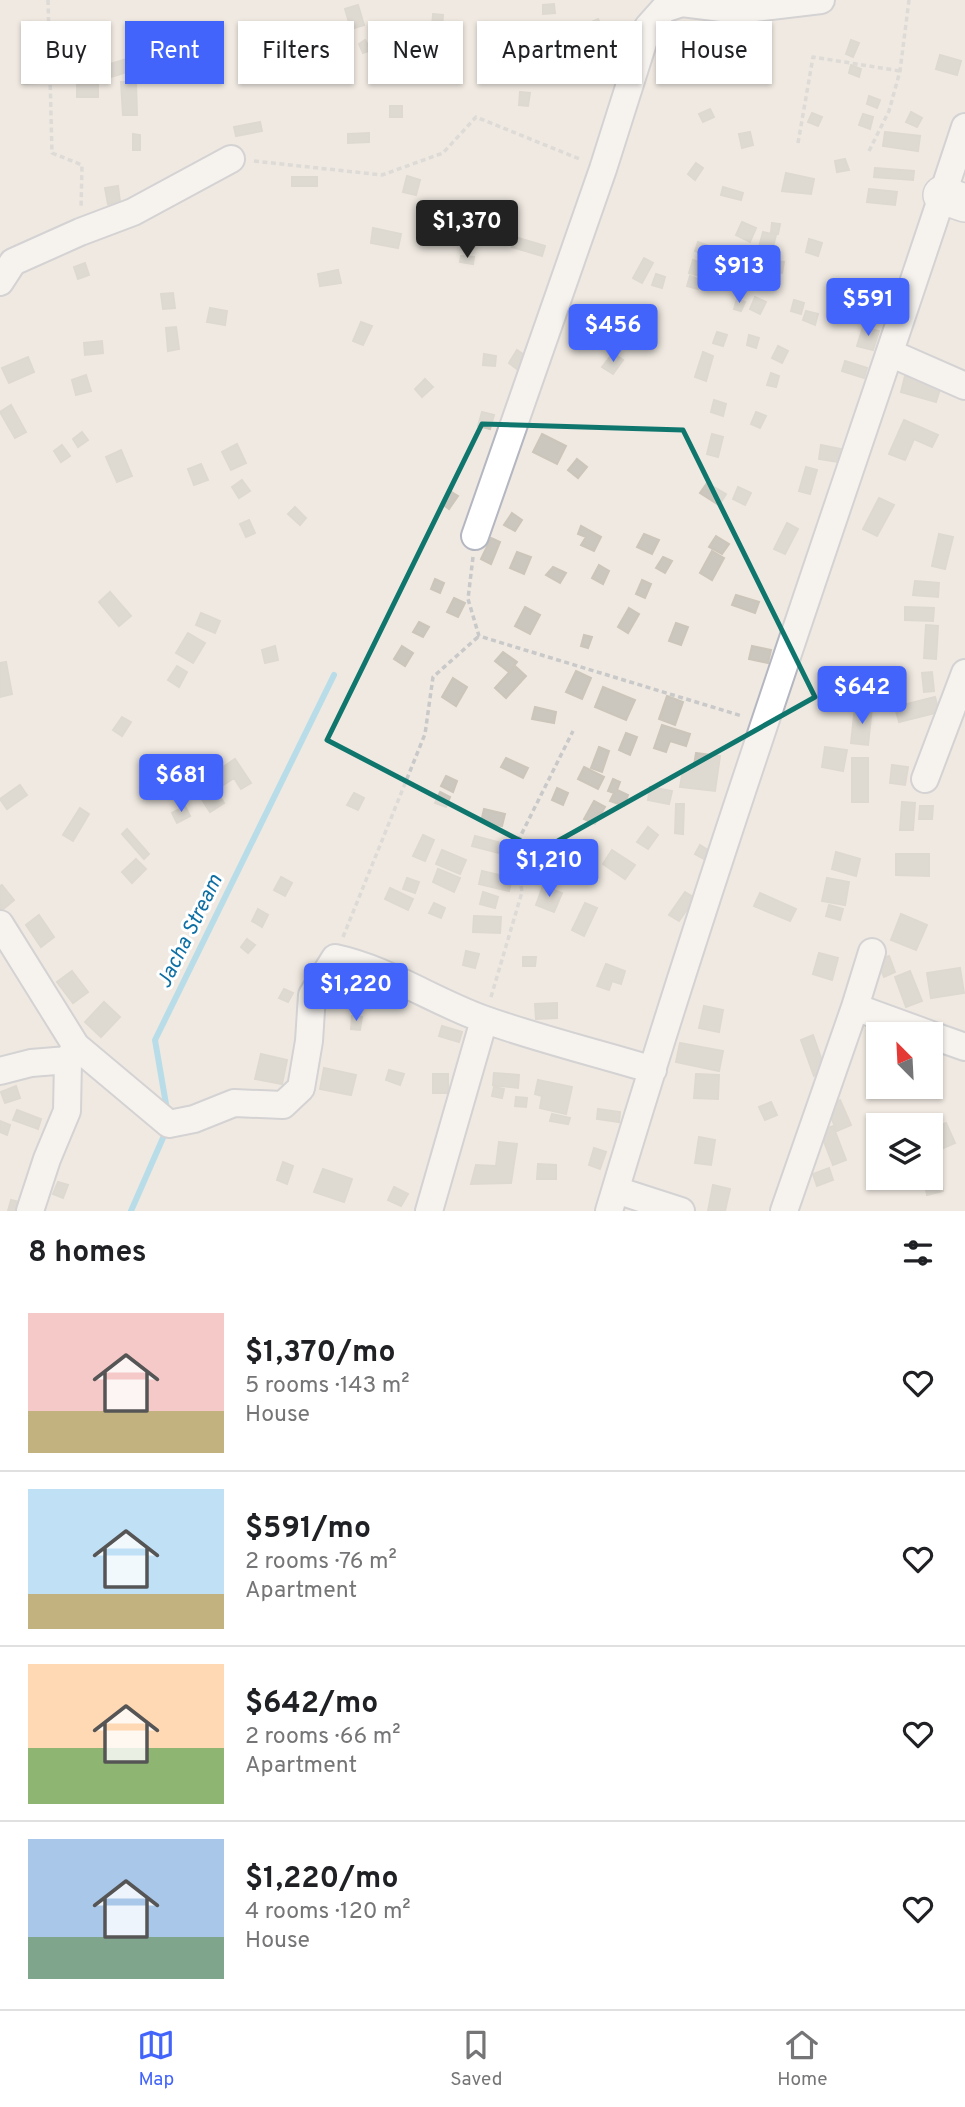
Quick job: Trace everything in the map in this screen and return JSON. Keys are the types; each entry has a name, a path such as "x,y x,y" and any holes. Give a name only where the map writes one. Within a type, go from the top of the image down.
{"street":[{"path":"475,536 603,169 648,27 664,9 682,3 738,10 821,0"},
{"path":"681,1211 612,1200 764,722 890,353 954,199 965,127"},
{"path":"0,282 13,262 133,212 231,159"},
{"path":"890,353 965,386"},
{"path":"925,779 965,673"},
{"path":"0,924 72,1053 169,1124 194,1119 234,1103 283,1105 301,1088 309,1041 312,995 335,958 357,963 484,1020 653,1070"},
{"path":"784,1211 872,951"},
{"path":"855,1007 895,1022"},
{"path":"429,1211 484,1020"},
{"path":"943,1040 965,1048"},
{"path":"0,1071 72,1053"},
{"path":"30,1211 47,1159 67,1111 72,1053"}],"path":[{"path":"48,0 52,153 82,165 80,232"},
{"path":"869,151 888,111 900,71 909,0"},
{"path":"798,143 813,57 900,71"},
{"path":"231,159 382,175 443,153 475,117 603,169"},
{"path":"475,536 468,599 479,636"},
{"path":"479,636 764,722"},
{"path":"335,958 425,734 433,677 479,636"},
{"path":"484,1020 522,892 515,848 573,731"}],"highlighted area":[{"path":"482,424 683,430 815,697 540,851 327,740"}],"building":[{"path":"554,4 555,13 543,14 543,5"},
{"path":"358,5 364,25 354,28 354,21 349,21 345,9"},
{"path":"433,14 443,15 443,21 432,21"},
{"path":"365,40 368,51 363,53 359,44"},
{"path":"851,40 859,43 853,57 846,54"},
{"path":"940,55 961,61 957,75 936,69"},
{"path":"125,60 125,73 111,77 111,64"},
{"path":"851,65 861,69 859,77 849,73"},
{"path":"121,82 136,84 137,115 123,115"},
{"path":"98,84 98,97 77,97 77,85"},
{"path":"520,92 530,93 528,106 519,105"},
{"path":"869,96 880,100 877,108 867,104"},
{"path":"390,106 402,106 402,117 390,117"},
{"path":"710,109 714,117 703,122 699,114"},
{"path":"911,112 922,118 917,127 906,122"},
{"path":"812,113 822,117 818,126 808,122"},
{"path":"863,114 873,117 870,129 859,125"},
{"path":"260,122 262,131 236,136 234,127"},
{"path":"750,132 753,145 742,148 739,134"},
{"path":"885,132 920,136 918,151 883,146"},
{"path":"369,133 369,142 348,143 348,134"},
{"path":"133,134 140,135 140,150 133,150"},
{"path":"845,159 849,170 837,172 835,161"},
{"path":"696,163 703,168 695,180 688,174"},
{"path":"875,168 914,171 913,180 874,177"},
{"path":"786,173 814,179 811,194 782,191"},
{"path":"407,176 420,180 416,195 403,192"},
{"path":"292,177 317,177 317,186 292,186"},
{"path":"118,186 120,202 108,204 105,188"},
{"path":"723,187 743,193 741,200 721,195"},
{"path":"869,189 897,192 895,205 867,202"},
{"path":"742,222 756,228 750,242 736,235"},
{"path":"772,223 780,224 778,234 771,232"},
{"path":"373,228 401,234 398,248 371,243"},
{"path":"763,232 776,235 772,251 759,247"},
{"path":"515,237 545,246 542,256 512,247"},
{"path":"809,239 822,243 818,256 806,252"},
{"path":"698,242 715,248 711,258 695,251"},
{"path":"461,256 474,257 473,264 460,262"},
{"path":"644,258 653,263 642,283 633,278"},
{"path":"693,260 704,264 700,276 689,273"},
{"path":"763,260 784,262 782,273 762,271"},
{"path":"85,263 89,275 78,279 74,267"},
{"path":"338,270 341,283 320,286 318,274"},
{"path":"656,274 665,277 662,288 652,285"},
{"path":"690,276 701,280 698,289 687,286"},
{"path":"851,288 874,295 870,306 847,300"},
{"path":"173,293 175,308 163,309 161,294"},
{"path":"755,297 766,302 760,314 750,309"},
{"path":"737,299 745,302 741,311 734,309"},
{"path":"794,300 804,303 801,314 791,311"},
{"path":"210,308 227,311 225,325 207,322"},
{"path":"622,310 635,316 624,338 612,332"},
{"path":"806,311 818,314 815,325 803,320"},
{"path":"361,322 372,326 363,345 353,341"},
{"path":"176,327 179,349 168,351 166,328"},
{"path":"863,327 879,331 873,350 857,346"},
{"path":"717,332 727,335 723,346 713,343"},
{"path":"749,335 759,338 756,348 747,345"},
{"path":"102,341 103,353 85,355 84,343"},
{"path":"778,346 788,351 782,363 772,358"},
{"path":"517,350 526,356 517,369 509,363"},
{"path":"703,352 713,356 706,381 695,377"},
{"path":"613,353 623,360 613,374 602,367"},
{"path":"484,354 496,356 495,366 483,365"},
{"path":"28,357 34,372 9,383 2,368"},
{"path":"845,361 867,368 864,378 842,371"},
{"path":"771,373 779,376 776,387 767,385"},
{"path":"86,375 91,391 76,395 72,380"},
{"path":"905,376 941,386 936,402 901,392"},
{"path":"425,379 433,387 422,397 415,389"},
{"path":"714,400 726,404 723,416 711,412"},
{"path":"11,405 26,432 15,438 0,412"},
{"path":"482,412 494,415 490,429 478,426"},
{"path":"756,412 766,416 760,428 751,424"},
{"path":"904,420 938,435 932,447 914,439 905,460 889,454"},
{"path":"82,432 88,440 78,447 73,439"},
{"path":"542,434 566,446 557,464 533,452"},
{"path":"712,434 723,437 718,457 707,454"},
{"path":"237,444 246,463 231,470 222,452"},
{"path":"62,445 70,456 61,462 54,451"},
{"path":"821,445 841,449 839,462 819,459"},
{"path":"121,450 132,476 117,482 106,457"},
{"path":"577,459 587,467 578,478 568,470"},
{"path":"201,464 208,480 194,485 188,469"},
{"path":"806,467 817,470 810,494 799,491"},
{"path":"242,480 250,491 239,498 232,487"},
{"path":"707,483 726,494 719,505 700,493"},
{"path":"738,487 751,493 745,505 733,499"},
{"path":"450,491 458,496 449,509 442,504"},
{"path":"879,498 894,505 877,536 863,529"},
{"path":"295,507 306,518 300,525 288,514"},
{"path":"512,513 522,520 515,531 504,525"},
{"path":"249,520 255,533 246,537 240,524"},
{"path":"787,523 798,529 785,554 774,549"},
{"path":"581,526 601,537 594,551 581,545 586,537 578,534"},
{"path":"644,534 659,540 652,554 637,547"},
{"path":"939,534 953,537 945,569 932,566"},
{"path":"716,536 729,544 722,554 709,547"},
{"path":"491,538 500,542 491,564 481,559"},
{"path":"712,551 724,558 712,580 700,573"},
{"path":"517,552 531,557 524,574 510,568"},
{"path":"663,557 672,561 665,573 656,568"},
{"path":"599,565 609,571 603,584 592,578"},
{"path":"553,567 566,573 560,583 546,575"},
{"path":"435,579 444,583 440,593 431,589"},
{"path":"642,580 651,584 645,598 636,594"},
{"path":"915,581 939,583 938,597 913,595"},
{"path":"110,592 131,616 119,626 99,602"},
{"path":"736,595 759,602 755,613 732,605"},
{"path":"454,598 465,603 458,617 447,612"},
{"path":"525,607 540,615 530,634 515,626"},
{"path":"905,607 934,608 933,621 905,620"},
{"path":"629,608 639,614 628,633 618,627"},
{"path":"201,613 220,621 215,633 196,625"},
{"path":"419,622 429,627 423,637 413,632"},
{"path":"676,623 688,627 681,645 669,641"},
{"path":"926,625 938,626 936,659 924,658"},
{"path":"188,633 205,643 193,663 176,653"},
{"path":"584,635 592,637 588,648 581,646"},
{"path":"275,646 278,660 265,663 262,650"},
{"path":"402,646 413,653 405,666 394,659"},
{"path":"752,646 771,650 768,663 749,659"},
{"path":"503,652 517,662 509,672 495,661"},
{"path":"6,662 12,694 0,697 0,663"},
{"path":"177,666 187,672 179,687 168,680"},
{"path":"515,666 526,676 506,698 495,688"},
{"path":"877,669 899,674 892,708 870,703"},
{"path":"576,671 591,678 582,699 566,692"},
{"path":"932,672 934,691 924,692 922,673"},
{"path":"453,678 467,687 456,706 442,697"},
{"path":"603,687 635,700 626,720 595,707"},
{"path":"667,696 683,702 675,725 659,719"},
{"path":"935,697 939,712 899,722 895,707"},
{"path":"855,706 872,708 868,745 851,743"},
{"path":"535,707 556,712 554,723 532,719"},
{"path":"122,717 131,722 122,736 113,730"},
{"path":"662,725 690,734 686,746 670,741 666,752 654,748"},
{"path":"626,733 637,737 630,755 619,750"},
{"path":"599,747 609,751 602,772 591,768"},
{"path":"825,747 847,750 843,771 822,767"},
{"path":"696,753 720,756 715,791 680,787 683,770 693,771"},
{"path":"506,758 528,768 523,778 501,767"},
{"path":"852,758 868,758 868,802 852,802"},
{"path":"235,759 251,783 241,789 234,778 216,790 224,803 210,812 196,790 200,787 198,784"},
{"path":"892,765 908,767 905,785 890,783"},
{"path":"584,767 604,777 598,789 578,779"},
{"path":"446,776 457,781 453,792 441,786"},
{"path":"613,779 620,782 617,790 628,795 624,806 610,801 614,793 608,791"},
{"path":"20,785 27,795 7,809 0,799"},
{"path":"650,787 672,791 669,804 648,800"},
{"path":"557,788 568,793 563,805 552,800"},
{"path":"440,792 450,797 446,807 435,803"},
{"path":"354,793 364,798 358,810 347,805"},
{"path":"594,801 605,807 595,824 584,819"},
{"path":"902,802 915,803 913,830 900,830"},
{"path":"676,804 684,804 683,834 675,833"},
{"path":"185,806 190,816 177,823 172,813"},
{"path":"920,806 933,806 932,819 919,819"},
{"path":"80,808 89,814 73,841 63,835"},
{"path":"484,809 505,814 502,826 481,822"},
{"path":"648,827 658,835 648,849 637,842"},
{"path":"127,829 149,854 144,859 122,834"},
{"path":"423,835 434,840 425,861 413,856"},
{"path":"475,836 501,843 499,853 472,846"},
{"path":"562,844 586,852 583,862 558,854"},
{"path":"700,845 718,856 713,864 695,854"},
{"path":"442,850 466,860 460,874 436,864"},
{"path":"612,850 635,865 625,879 603,864"},
{"path":"836,852 860,859 856,876 832,869"},
{"path":"896,854 929,854 929,876 896,875"},
{"path":"136,859 146,869 132,883 122,872"},
{"path":"438,869 460,878 454,892 433,882"},
{"path":"482,871 512,878 509,891 479,884"},
{"path":"281,877 292,883 285,896 274,890"},
{"path":"407,878 419,882 415,893 403,889"},
{"path":"827,878 849,882 845,905 822,901"},
{"path":"2,885 14,900 1,911 0,886"},
{"path":"543,886 562,893 554,912 536,905"},
{"path":"390,888 413,899 408,910 385,899"},
{"path":"483,892 498,897 495,908 480,904"},
{"path":"685,892 695,898 679,921 669,915"},
{"path":"760,893 796,909 790,921 754,906"},
{"path":"434,903 445,908 441,918 429,913"},
{"path":"585,903 597,908 584,936 572,930"},
{"path":"829,905 843,909 840,920 826,916"},
{"path":"258,909 268,915 262,927 252,921"},
{"path":"901,914 927,925 916,950 891,940"},
{"path":"39,915 54,937 41,947 26,925"},
{"path":"474,916 501,917 500,933 473,932"},
{"path":"247,939 255,945 248,953 241,947"},
{"path":"466,951 479,954 475,968 463,965"},
{"path":"819,953 838,958 832,980 813,974"},
{"path":"889,956 895,972 884,977 877,960"},
{"path":"523,957 536,957 535,966 523,966"},
{"path":"606,964 625,971 621,984 612,981 609,990 597,986"},
{"path":"960,968 964,993 931,998 927,973"},
{"path":"72,971 88,992 73,1003 57,982"},
{"path":"910,971 922,1001 906,1007 895,977"},
{"path":"284,989 293,993 288,1002 279,998"},
{"path":"104,1002 120,1017 101,1037 85,1022"},
{"path":"557,1003 557,1018 536,1019 535,1004"},
{"path":"704,1006 723,1010 719,1032 699,1028"},
{"path":"352,1016 362,1017 360,1030 351,1029"},
{"path":"442,1026 462,1032 459,1042 439,1036"},
{"path":"813,1035 826,1072 814,1076 801,1040"},
{"path":"680,1043 723,1051 719,1071 676,1062"},
{"path":"261,1054 287,1060 282,1084 255,1079"},
{"path":"324,1068 356,1075 351,1095 320,1089"},
{"path":"389,1070 404,1074 400,1085 386,1080"},
{"path":"494,1073 519,1075 518,1088 493,1085"},
{"path":"433,1074 448,1074 448,1093 433,1093"},
{"path":"696,1074 719,1075 718,1099 694,1098"},
{"path":"538,1080 572,1087 566,1114 540,1108 542,1096 535,1094"},
{"path":"16,1086 20,1098 5,1103 1,1092"},
{"path":"494,1087 504,1089 502,1098 492,1096"},
{"path":"516,1097 527,1098 526,1107 515,1106"},
{"path":"840,1100 851,1125 837,1131 826,1106"},
{"path":"771,1102 777,1115 765,1120 759,1107"},
{"path":"598,1109 620,1112 619,1122 597,1119"},
{"path":"17,1110 41,1119 38,1129 13,1120"},
{"path":"552,1114 570,1118 568,1124 550,1121"},
{"path":"0,1121 10,1125 7,1135 0,1132"},
{"path":"946,1123 955,1143 943,1148 943,1124"},
{"path":"833,1126 846,1160 833,1165 820,1131"},
{"path":"699,1137 715,1140 711,1165 695,1163"},
{"path":"499,1142 517,1144 511,1183 471,1184 476,1165 496,1166"},
{"path":"594,1148 606,1152 600,1169 589,1165"},
{"path":"283,1162 293,1166 287,1184 277,1180"},
{"path":"538,1164 556,1165 556,1179 537,1179"},
{"path":"829,1168 833,1180 817,1186 813,1174"},
{"path":"323,1169 352,1179 344,1202 314,1192"},
{"path":"58,1182 68,1185 63,1198 53,1194"},
{"path":"713,1185 730,1189 725,1211 708,1211"},
{"path":"394,1187 408,1194 401,1206 388,1200"},
{"path":"926,1190 943,1190 943,1191 927,1195"},
{"path":"11,1200 20,1202 18,1211 8,1211"}],"waterway":[{"name":"Jacha Stream","path":"167,1110 155,1040 334,675"},
{"name":"Jacha Stream","path":"131,1211 166,1131"}]}
